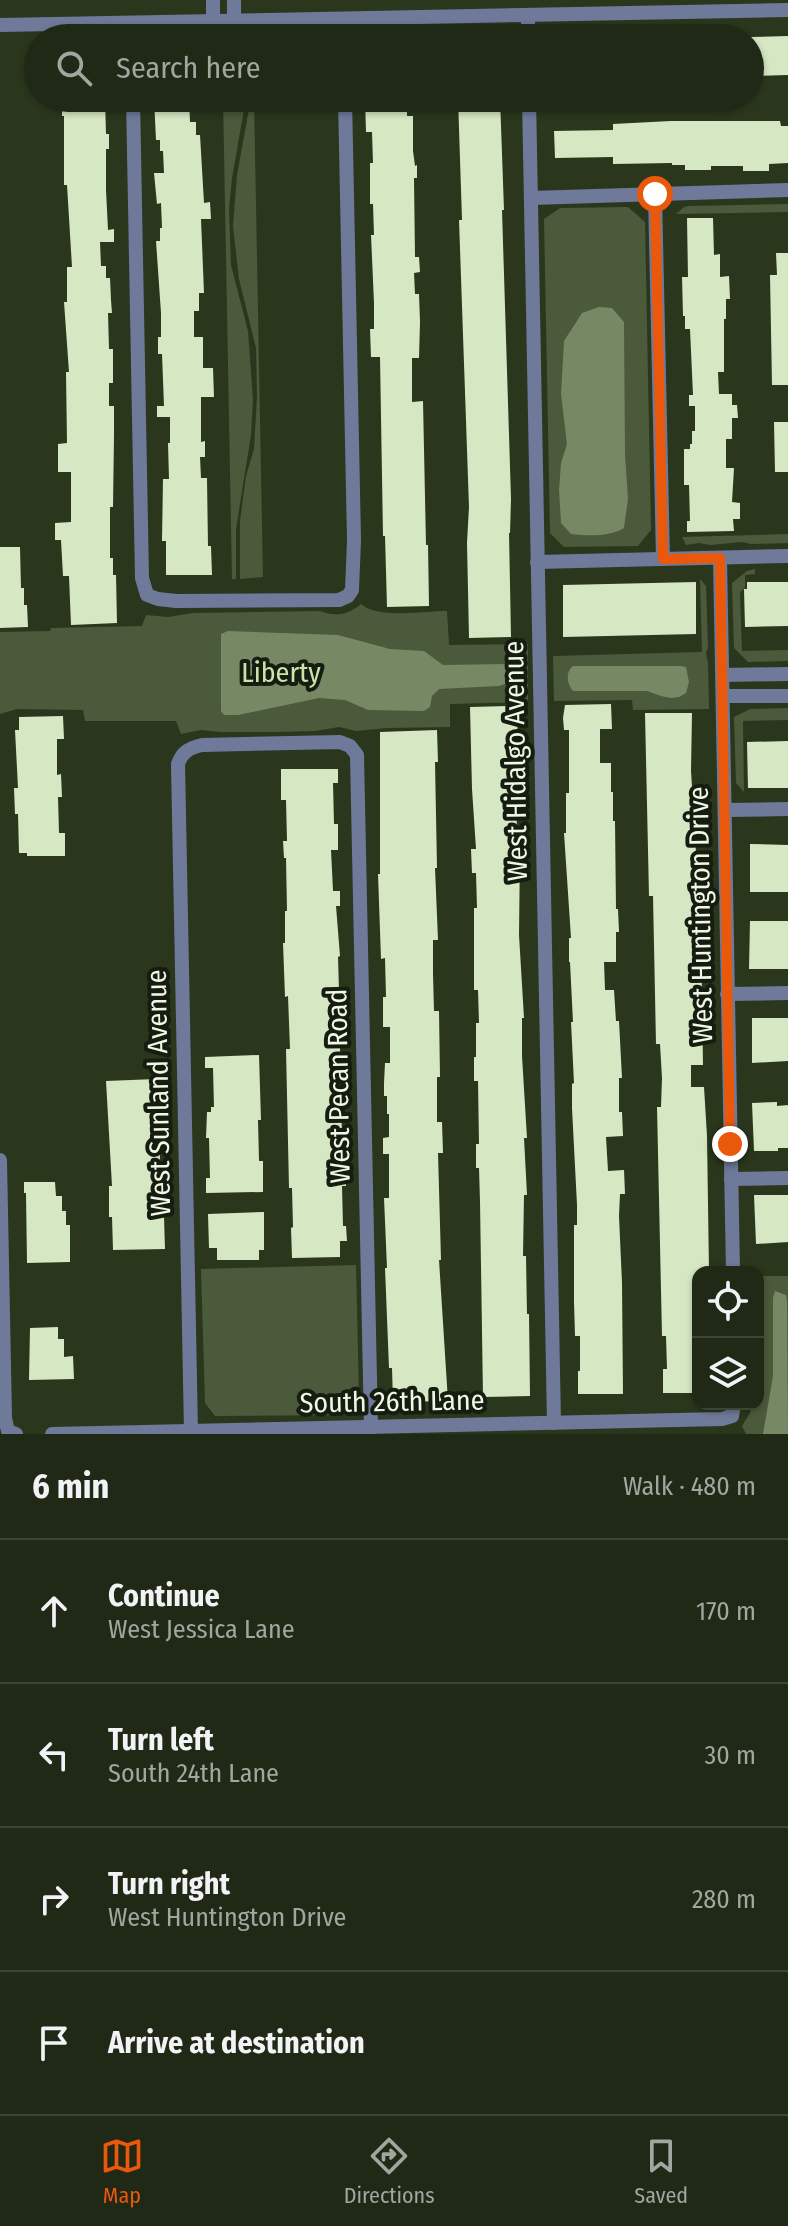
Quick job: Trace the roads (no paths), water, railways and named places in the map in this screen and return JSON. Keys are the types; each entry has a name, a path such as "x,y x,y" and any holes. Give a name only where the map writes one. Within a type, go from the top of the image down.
{"street":[{"path":"213,0 213,21"},
{"path":"234,0 234,20"},
{"path":"44,24 788,10"},
{"path":"528,16 528,24"},
{"path":"344,19 344,24"},
{"path":"0,25 24,24"},
{"path":"133,112 142,578 147,595 176,601 339,600 352,590 354,540 345,112"},
{"name":"West Hidalgo Avenue","path":"529,112 554,1423"},
{"path":"531,198 788,190"},
{"path":"655,194 663,559"},
{"path":"537,562 788,556"},
{"name":"West Huntington Drive","path":"720,558 733,1266"},
{"path":"723,675 788,674"},
{"path":"723,696 788,696"},
{"name":"West Pecan Road","path":"182,754 202,745 340,742 350,746 357,755 371,1428"},
{"name":"West Sunland Avenue","path":"182,754 177,775 191,1431"},
{"path":"725,810 788,809"},
{"path":"727,994 788,993"},
{"path":"0,1160 2,1350 5,1418 12,1432"},
{"path":"731,1179 788,1178"},
{"name":"South 26th Lane","path":"52,1434 722,1419 733,1410"}],"park label":[{"name":"Liberty","path":"281,672"}]}
